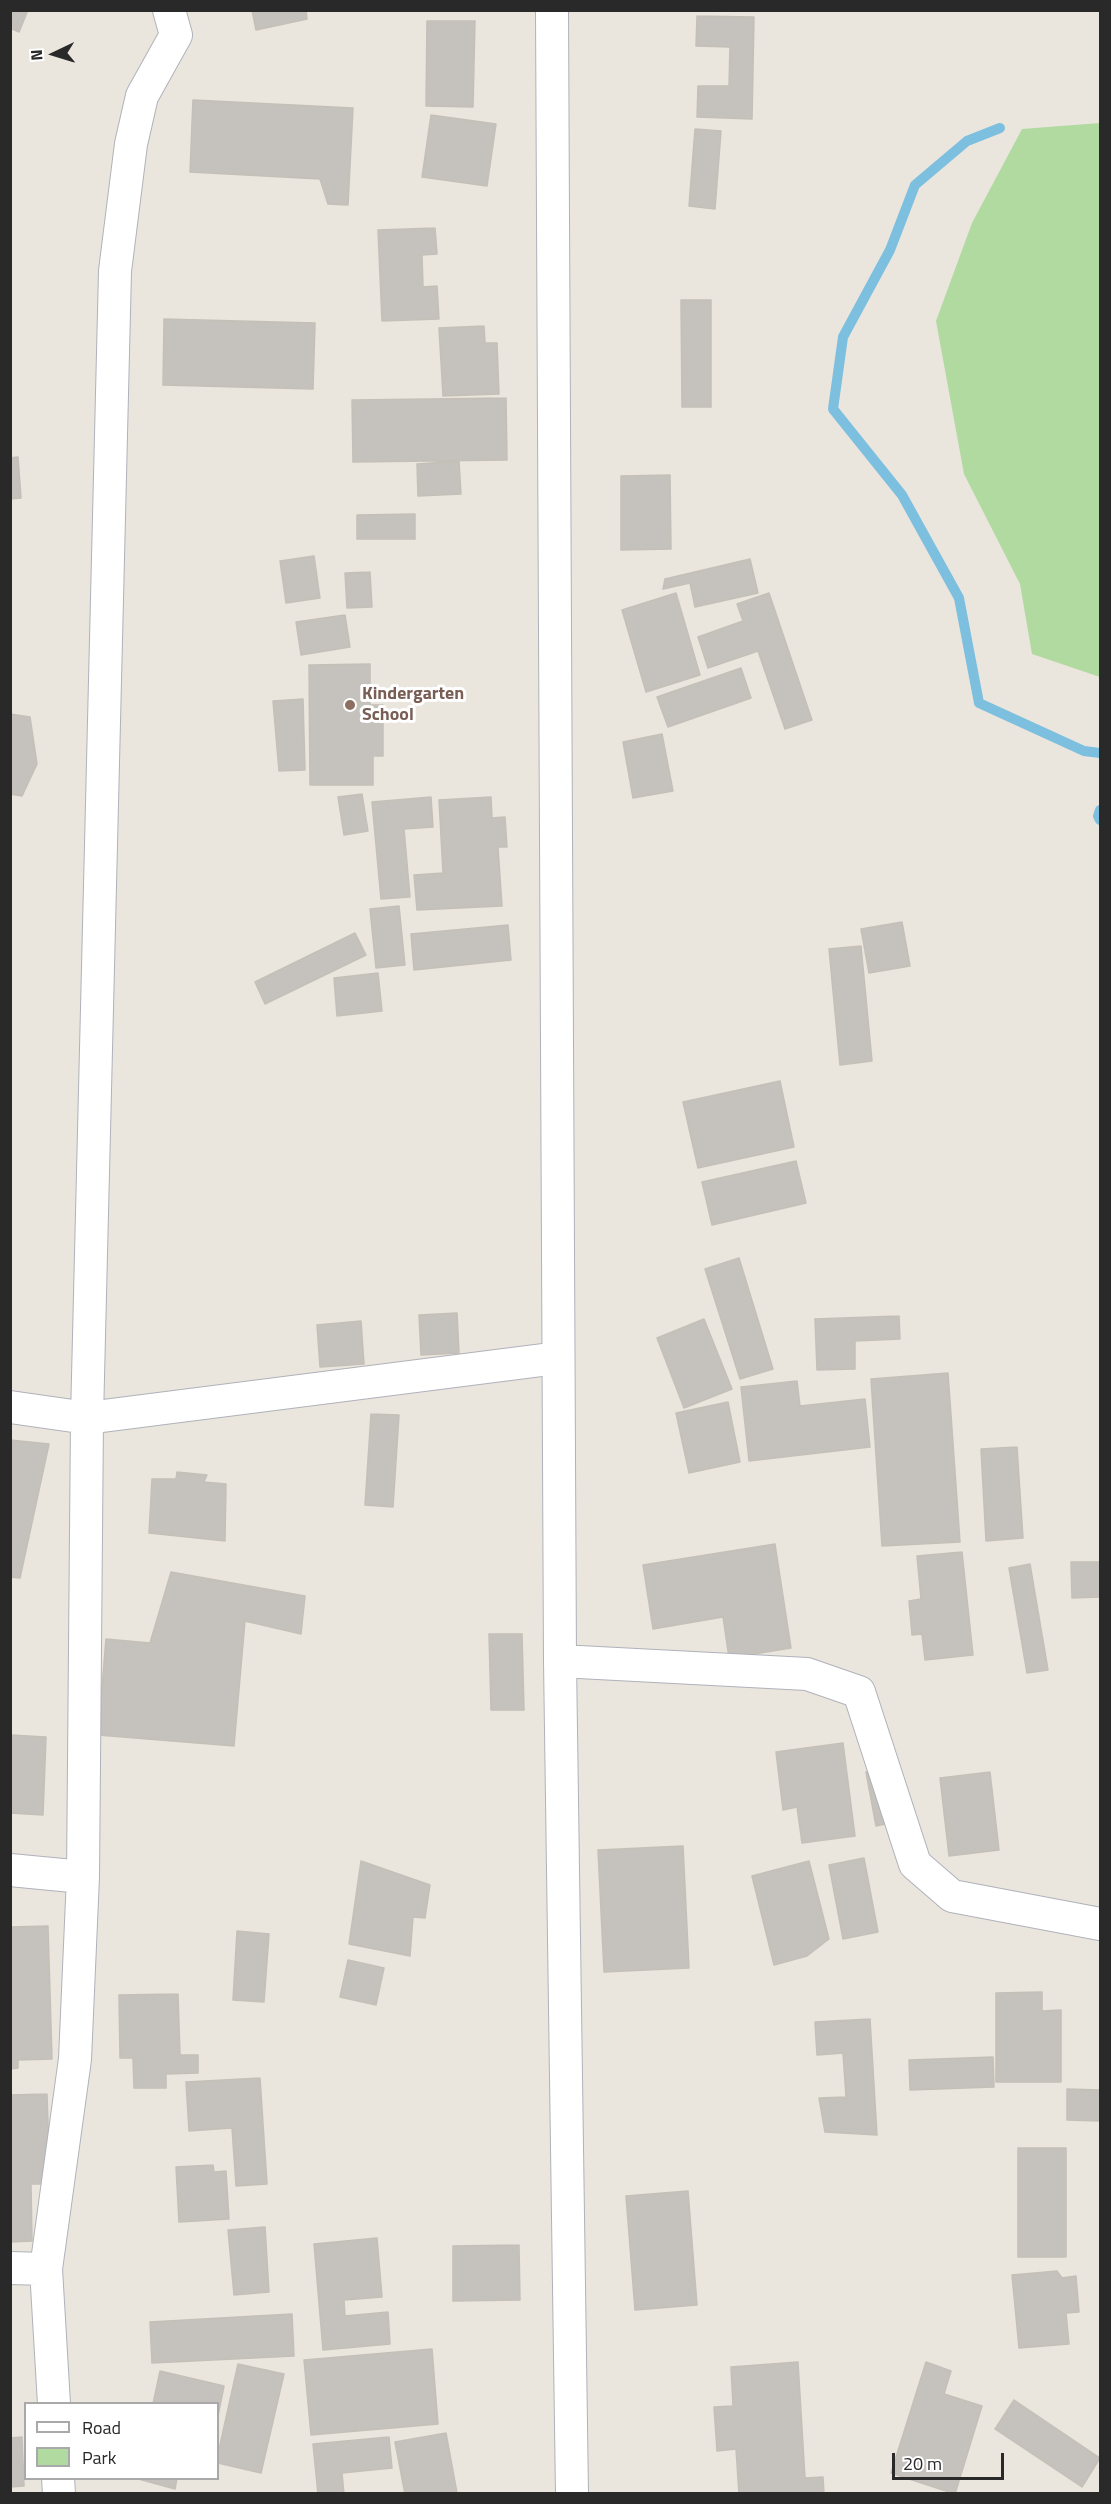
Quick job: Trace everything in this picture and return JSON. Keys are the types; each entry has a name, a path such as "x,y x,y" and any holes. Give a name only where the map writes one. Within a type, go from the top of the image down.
{"street":[{"path":"54,2402 46,2269 75,2060 83,1877 87,1418 115,272 131,144 142,96 176,34 169,10"},
{"path":"552,10 560,1661 572,2493"},
{"path":"10,1407 87,1418 558,1358"},
{"path":"560,1661 807,1674 859,1692 915,1864 952,1896 1101,1924"},
{"path":"10,1870 83,1877"},
{"path":"10,2268 46,2269"}],"green space":[{"path":"1100,123 1100,677 1032,654 1020,584 964,474 936,321 972,223 1022,129"}],"building":[{"path":"10,10 28,10 19,32 10,28"},
{"path":"252,10 306,10 307,19 256,30"},
{"path":"697,16 754,17 752,119 697,117 698,86 729,86 730,47 696,46"},
{"path":"427,21 475,21 473,107 426,106"},
{"path":"193,100 353,108 348,205 328,204 320,179 190,172"},
{"path":"431,115 496,124 487,186 422,177"},
{"path":"695,129 721,131 715,209 689,206"},
{"path":"435,228 437,254 422,255 423,287 437,286 439,319 382,321 378,230"},
{"path":"681,300 711,300 711,407 682,407"},
{"path":"164,319 315,323 313,389 163,385"},
{"path":"484,326 485,343 497,343 499,394 443,396 439,328"},
{"path":"506,398 507,460 353,462 352,400"},
{"path":"18,457 21,498 10,499 10,458"},
{"path":"459,461 461,494 418,496 417,464"},
{"path":"670,475 671,549 621,550 621,476"},
{"path":"415,514 415,539 357,539 357,515"},
{"path":"314,556 320,598 286,603 280,561"},
{"path":"750,559 758,593 695,607 690,583 663,589 665,579"},
{"path":"370,572 372,607 347,608 345,573"},
{"path":"676,593 700,675 646,692 622,610"},
{"path":"769,593 812,720 785,729 758,651 708,668 698,637 743,621 737,604"},
{"path":"345,615 350,647 301,655 296,622"},
{"path":"370,664 370,705 383,705 383,756 373,756 373,785 310,785 309,665"},
{"path":"741,668 751,698 668,727 657,697"},
{"path":"303,699 305,770 279,771 273,701"},
{"path":"10,714 30,717 37,764 22,796 10,794"},
{"path":"662,734 673,791 633,798 623,742"},
{"path":"362,794 368,831 344,835 338,797"},
{"path":"431,797 433,827 404,829 410,897 381,899 372,802"},
{"path":"491,797 492,818 505,817 507,847 498,847 502,906 417,910 414,875 443,873 439,800"},
{"path":"399,906 405,965 376,968 370,909"},
{"path":"902,922 910,966 869,973 861,929"},
{"path":"508,925 511,960 414,970 411,934"},
{"path":"355,933 366,955 265,1004 255,982"},
{"path":"861,946 872,1061 840,1065 829,949"},
{"path":"378,973 382,1011 337,1016 334,978"},
{"path":"780,1081 794,1147 698,1168 683,1102"},
{"path":"796,1161 806,1203 712,1225 702,1182"},
{"path":"739,1258 773,1369 740,1379 705,1269"},
{"path":"457,1313 459,1353 421,1355 419,1315"},
{"path":"899,1316 900,1339 855,1341 855,1369 817,1370 815,1319"},
{"path":"704,1319 732,1389 684,1408 657,1338"},
{"path":"361,1321 364,1364 320,1367 317,1325"},
{"path":"948,1373 960,1542 882,1546 871,1379"},
{"path":"797,1381 800,1406 865,1399 870,1447 749,1461 741,1387"},
{"path":"728,1402 740,1462 689,1473 676,1413"},
{"path":"371,1414 399,1415 393,1507 365,1505"},
{"path":"10,1440 49,1444 20,1578 10,1577"},
{"path":"1017,1447 1023,1538 986,1541 981,1449"},
{"path":"177,1472 207,1475 204,1482 226,1484 225,1541 149,1533 152,1479 176,1479"},
{"path":"775,1544 791,1648 729,1658 723,1617 653,1629 643,1565"},
{"path":"962,1552 973,1655 925,1660 922,1634 912,1635 909,1601 921,1599 917,1556"},
{"path":"1071,1562 1100,1562 1100,1597 1072,1598"},
{"path":"1030,1564 1048,1670 1027,1673 1009,1568"},
{"path":"171,1572 305,1596 301,1634 245,1621 234,1746 98,1735 106,1639 150,1643"},
{"path":"489,1634 522,1634 524,1710 491,1710"},
{"path":"10,1735 46,1737 43,1815 10,1813"},
{"path":"843,1743 855,1836 802,1843 797,1807 783,1810 776,1752"},
{"path":"889,1768 899,1821 876,1826 866,1772"},
{"path":"990,1772 999,1850 949,1856 940,1778"},
{"path":"683,1846 689,1968 604,1972 598,1850"},
{"path":"864,1858 878,1932 843,1939 829,1865"},
{"path":"361,1861 430,1885 425,1918 413,1917 410,1956 349,1944"},
{"path":"809,1861 829,1939 807,1956 774,1965 752,1876"},
{"path":"48,1926 52,2059 18,2060 18,2068 10,2069 10,1927"},
{"path":"237,1931 269,1934 264,2002 233,2000"},
{"path":"348,1960 384,1968 376,2005 340,1997"},
{"path":"1042,1992 1042,2011 1061,2010 1061,2082 996,2082 996,1993"},
{"path":"178,1994 180,2055 198,2055 198,2073 166,2074 166,2088 134,2088 133,2058 120,2058 119,1995"},
{"path":"870,2019 877,2135 825,2132 819,2098 846,2097 843,2053 817,2055 815,2022"},
{"path":"993,2057 994,2087 910,2090 909,2060"},
{"path":"260,2078 267,2184 236,2186 232,2128 189,2131 186,2082"},
{"path":"1067,2089 1100,2090 1100,2121 1067,2120"},
{"path":"47,2094 50,2184 31,2184 32,2241 10,2242 10,2095"},
{"path":"1018,2148 1066,2148 1066,2257 1018,2257"},
{"path":"213,2165 214,2172 226,2171 229,2219 179,2222 176,2167"},
{"path":"688,2191 697,2305 635,2310 626,2196"},
{"path":"265,2227 269,2292 234,2295 228,2230"},
{"path":"377,2238 382,2297 344,2300 345,2316 388,2312 390,2344 323,2350 314,2244"},
{"path":"519,2245 520,2300 453,2301 453,2246"},
{"path":"1057,2271 1062,2278 1076,2276 1079,2312 1066,2313 1069,2344 1019,2348 1012,2275"},
{"path":"292,2314 294,2356 152,2363 150,2322"},
{"path":"432,2349 438,2424 311,2435 304,2360"},
{"path":"798,2362 805,2478 823,2477 824,2494 739,2494 736,2449 717,2451 714,2407 733,2406 731,2367"},
{"path":"926,2362 951,2371 944,2394 982,2406 955,2494 891,2473"},
{"path":"238,2364 284,2374 261,2473 219,2463 219,2450"},
{"path":"160,2371 224,2386 219,2411 219,2402 153,2402"},
{"path":"1014,2400 1100,2458 1082,2487 995,2429"},
{"path":"446,2433 457,2493 405,2494 395,2442"},
{"path":"22,2437 24,2486 10,2487 10,2438"},
{"path":"389,2437 392,2468 342,2473 344,2494 318,2494 313,2444"},
{"path":"142,2480 177,2480 175,2489"}],"waterway":[{"path":"1000,128 967,141 915,185 890,250 843,337 833,409 902,495 959,598 979,703 1084,751 1100,753"},
{"path":"1100,810 1098,816 1100,820"}],"place":[{"name":"Kindergarten School","path":"350,705"}]}
